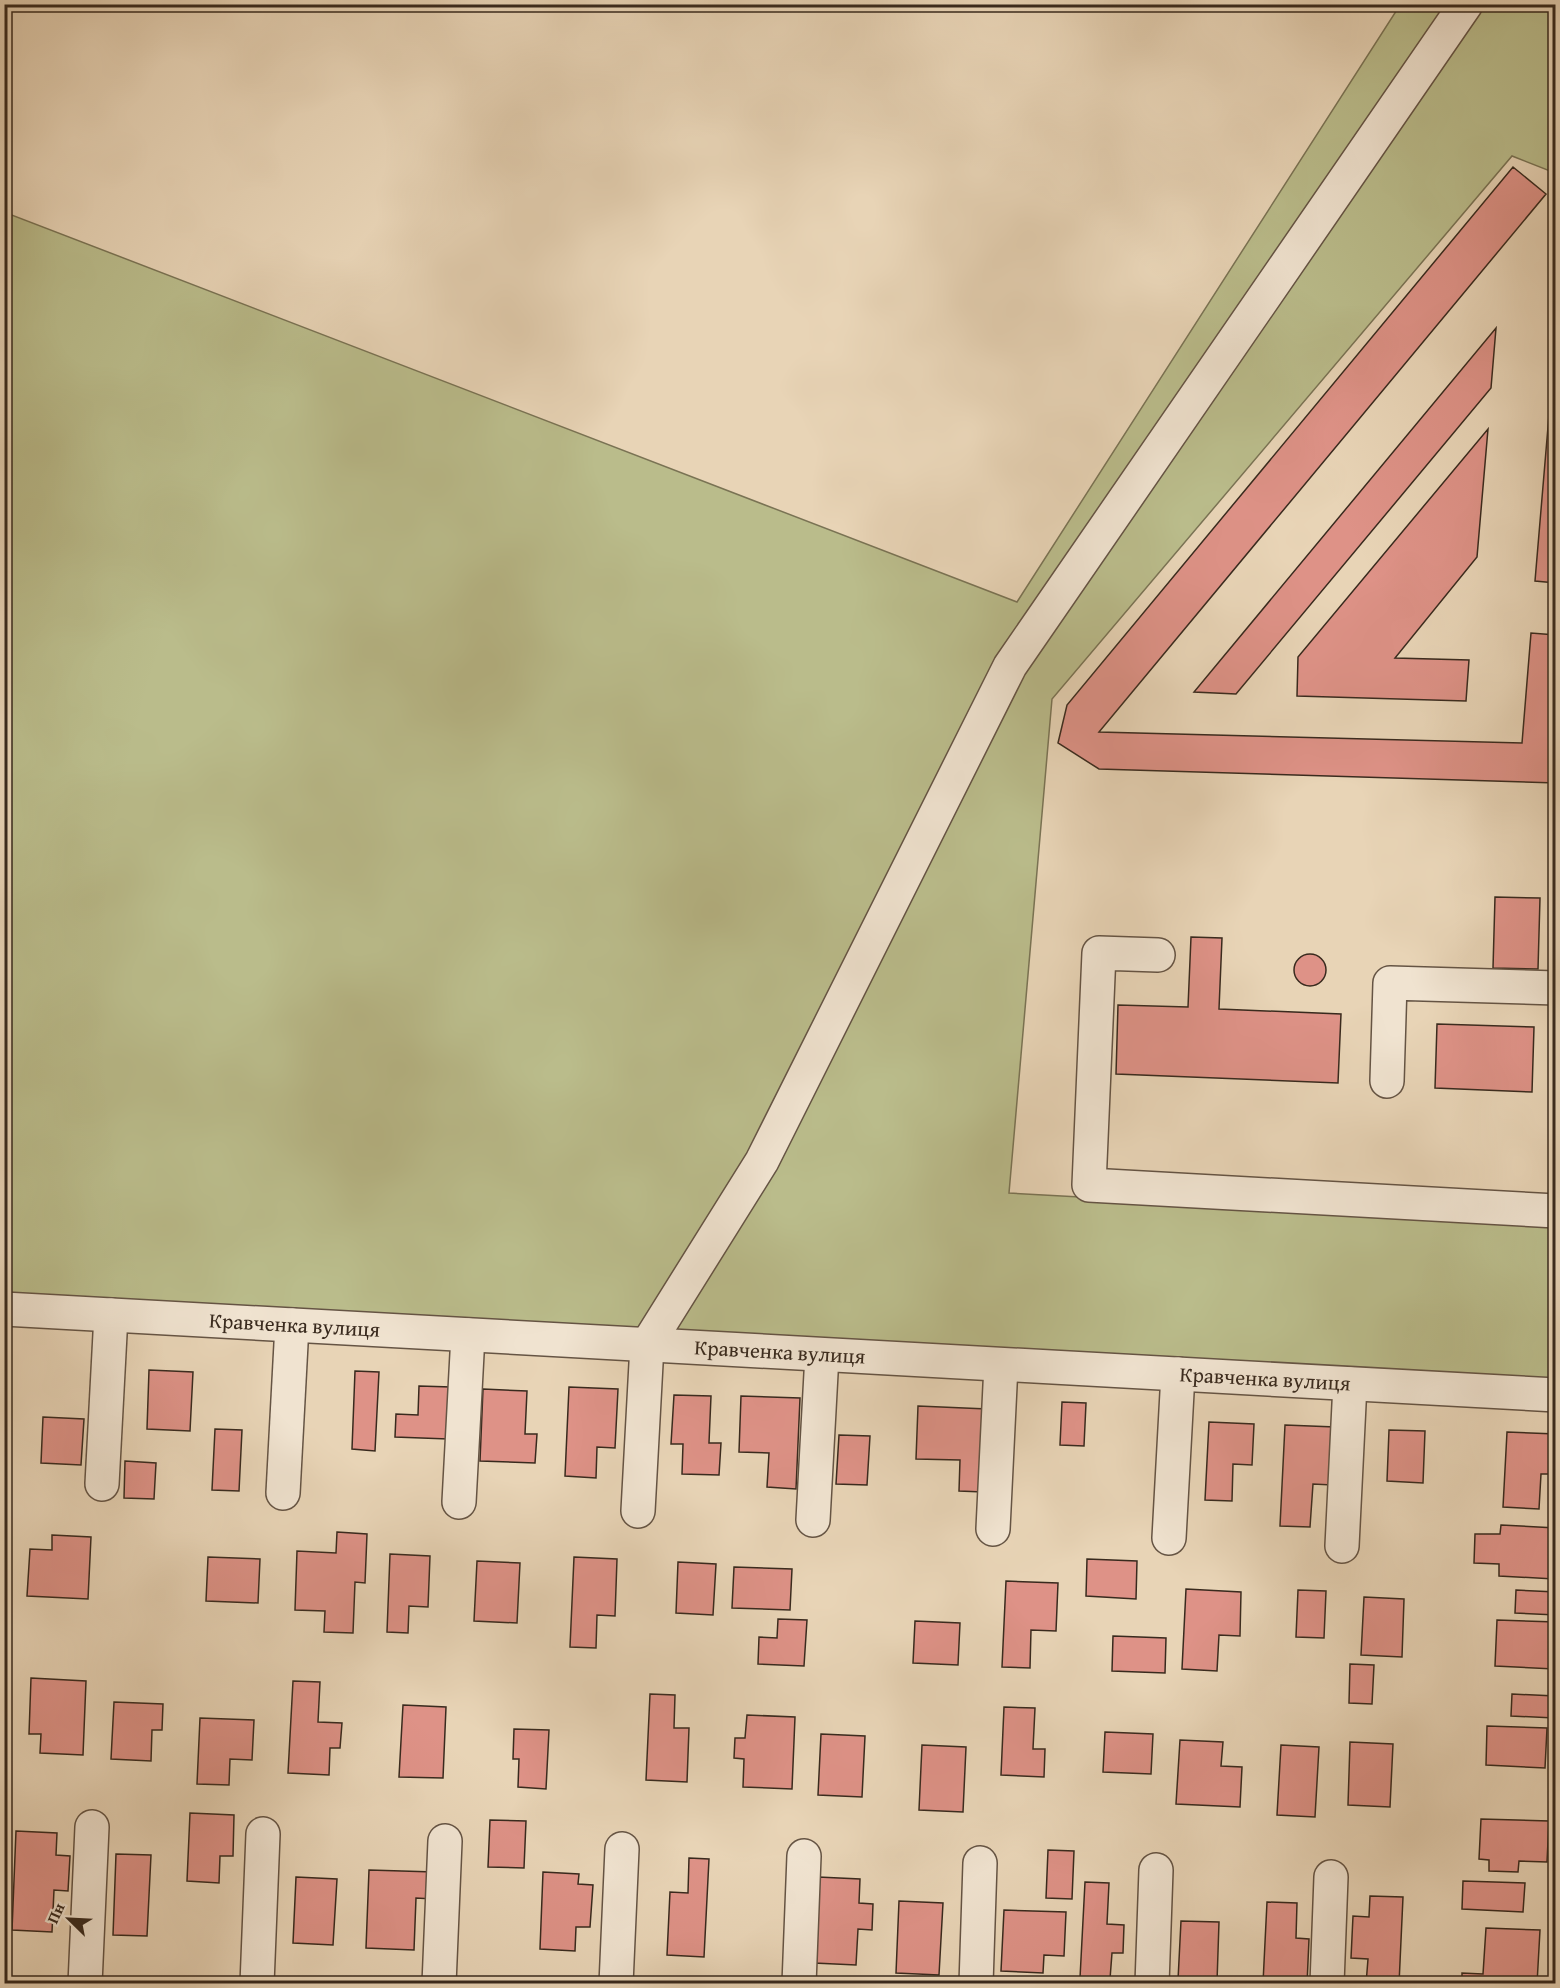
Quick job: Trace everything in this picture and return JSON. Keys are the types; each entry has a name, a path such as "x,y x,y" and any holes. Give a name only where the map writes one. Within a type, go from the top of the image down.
{"street":[{"path":"638,1511 647,1345 762,1161 1010,666 1466,4"},
{"path":"1158,955 1099,953 1089,1185 1556,1211"},
{"path":"1387,1081 1390,983 1556,988"},
{"name":"Кравченка вулиця","path":"4,1309 1556,1395"},
{"path":"102,1484 111,1315"},
{"path":"283,1493 292,1325"},
{"path":"459,1502 468,1335"},
{"path":"813,1520 822,1355"},
{"path":"993,1529 1001,1365"},
{"path":"1169,1538 1178,1374"},
{"path":"1342,1546 1350,1384"},
{"path":"85,1983 92,1827"},
{"path":"257,1983 263,1834"},
{"path":"439,1983 445,1841"},
{"path":"616,1983 622,1849"},
{"path":"799,1983 804,1856"},
{"path":"976,1983 980,1863"},
{"path":"1152,1983 1156,1870"},
{"path":"1327,1983 1331,1877"}],"green space":[{"path":"1400,5 1555,5 1555,173 1512,156 1052,699 1009,1193 1555,1223 1555,1381 5,1295 4,212 1017,602"}],"building":[{"path":"1513,167 1546,194 1099,732 1522,743 1531,633 1556,635 1556,783 1099,769 1058,743 1067,705"},
{"path":"1496,328 1491,388 1236,694 1194,692"},
{"path":"1556,332 1556,583 1535,581"},
{"path":"1488,429 1477,557 1395,658 1469,660 1466,701 1297,696 1298,657"},
{"path":"1495,897 1540,898 1538,969 1493,968"},
{"path":"1191,937 1222,938 1219,1009 1341,1014 1338,1083 1116,1074 1118,1005 1188,1007"},
{"path":"1310,954 1321,959 1326,970 1321,981 1310,986 1299,981 1294,970 1299,959"},
{"path":"1437,1024 1534,1027 1532,1092 1435,1088"},
{"path":"4,1354 8,1354 6,1407 4,1407"},
{"path":"149,1370 193,1372 190,1431 147,1429"},
{"path":"355,1371 379,1372 375,1451 352,1449"},
{"path":"419,1386 451,1387 448,1439 395,1437 396,1414 418,1415"},
{"path":"569,1387 618,1389 615,1448 597,1447 596,1478 565,1476"},
{"path":"483,1389 527,1391 525,1434 537,1434 535,1463 480,1461"},
{"path":"674,1395 711,1396 709,1443 721,1443 719,1475 682,1474 683,1444 671,1444"},
{"path":"741,1396 800,1398 796,1489 767,1487 769,1453 739,1452"},
{"path":"1062,1402 1086,1403 1084,1446 1060,1445"},
{"path":"918,1406 987,1409 983,1492 959,1491 960,1460 916,1459"},
{"path":"43,1417 84,1419 81,1465 41,1463"},
{"path":"1209,1422 1254,1424 1252,1465 1233,1464 1232,1501 1205,1500"},
{"path":"1285,1425 1335,1427 1332,1485 1313,1484 1310,1527 1280,1526"},
{"path":"215,1429 242,1430 239,1491 212,1490"},
{"path":"1389,1430 1425,1431 1423,1483 1387,1481"},
{"path":"1507,1432 1556,1434 1556,1474 1541,1474 1539,1509 1503,1507"},
{"path":"839,1435 870,1436 867,1485 836,1484"},
{"path":"125,1461 156,1463 154,1499 124,1498"},
{"path":"1501,1525 1556,1528 1554,1579 1499,1576 1499,1564 1474,1563 1475,1534 1500,1534"},
{"path":"337,1532 367,1534 365,1583 355,1582 353,1633 324,1632 325,1611 295,1610 297,1551 336,1553"},
{"path":"52,1535 91,1537 88,1599 27,1596 30,1549 52,1550"},
{"path":"390,1554 430,1556 428,1607 409,1606 408,1633 387,1632"},
{"path":"208,1557 260,1559 258,1603 206,1601"},
{"path":"574,1557 617,1559 615,1616 597,1615 596,1648 570,1647"},
{"path":"1087,1559 1137,1561 1136,1599 1086,1596"},
{"path":"477,1561 520,1563 517,1623 474,1621"},
{"path":"678,1562 716,1564 713,1615 676,1613"},
{"path":"734,1567 792,1569 790,1610 732,1608"},
{"path":"1006,1581 1058,1583 1056,1631 1031,1630 1030,1668 1002,1667"},
{"path":"1186,1589 1241,1592 1240,1636 1219,1635 1217,1671 1182,1669"},
{"path":"1298,1590 1326,1591 1324,1638 1296,1637"},
{"path":"1516,1590 1556,1592 1556,1615 1515,1613"},
{"path":"1364,1597 1404,1599 1402,1657 1361,1655"},
{"path":"778,1619 807,1620 804,1666 758,1664 759,1637 777,1638"},
{"path":"1497,1620 1556,1622 1554,1669 1495,1666"},
{"path":"915,1621 960,1623 958,1665 913,1663"},
{"path":"1113,1636 1166,1638 1165,1673 1112,1671"},
{"path":"1350,1664 1374,1665 1372,1704 1349,1703"},
{"path":"31,1678 86,1681 83,1755 40,1753 41,1734 29,1734"},
{"path":"293,1681 320,1682 318,1722 342,1723 340,1748 330,1748 329,1775 288,1773"},
{"path":"650,1694 675,1695 674,1728 689,1728 687,1782 646,1780"},
{"path":"1512,1694 1555,1696 1554,1718 1511,1716"},
{"path":"114,1702 163,1704 162,1730 152,1730 151,1761 111,1759"},
{"path":"403,1705 446,1707 443,1778 399,1777"},
{"path":"1004,1707 1035,1708 1033,1749 1045,1749 1044,1777 1001,1775"},
{"path":"747,1715 795,1717 792,1789 743,1787 744,1759 734,1758 735,1738 745,1738"},
{"path":"200,1718 254,1720 252,1760 230,1759 229,1785 197,1784"},
{"path":"1487,1726 1547,1728 1545,1768 1486,1765"},
{"path":"514,1729 549,1730 546,1789 518,1787 519,1759 513,1759"},
{"path":"1105,1732 1153,1734 1151,1774 1103,1772"},
{"path":"821,1734 865,1736 862,1797 818,1795"},
{"path":"1180,1740 1223,1742 1221,1766 1242,1767 1240,1807 1176,1804"},
{"path":"1350,1742 1393,1744 1390,1807 1348,1805"},
{"path":"922,1745 966,1747 963,1812 919,1810"},
{"path":"1281,1745 1319,1747 1315,1817 1277,1815"},
{"path":"190,1813 234,1815 233,1856 220,1856 219,1883 187,1881"},
{"path":"1481,1819 1549,1821 1547,1862 1519,1861 1518,1872 1489,1871 1489,1860 1479,1859"},
{"path":"490,1820 526,1821 524,1868 488,1867"},
{"path":"16,1831 57,1833 56,1855 70,1856 68,1891 54,1890 52,1932 12,1930"},
{"path":"1048,1850 1074,1851 1072,1899 1046,1898"},
{"path":"116,1854 151,1855 147,1936 113,1935"},
{"path":"689,1858 709,1859 704,1957 667,1955 670,1892 688,1893"},
{"path":"369,1870 434,1872 433,1899 416,1898 414,1950 366,1948"},
{"path":"543,1872 579,1874 578,1884 593,1885 590,1927 576,1927 575,1951 540,1949"},
{"path":"296,1877 337,1879 333,1945 293,1943"},
{"path":"818,1877 860,1879 859,1903 873,1904 872,1930 858,1929 856,1965 814,1963"},
{"path":"1463,1881 1525,1883 1523,1912 1462,1909"},
{"path":"1085,1882 1109,1883 1107,1924 1124,1925 1123,1953 1112,1953 1110,1979 1080,1978"},
{"path":"1370,1896 1403,1897 1399,1984 1366,1984 1368,1959 1351,1958 1353,1916 1369,1917"},
{"path":"899,1901 943,1903 939,1975 896,1973"},
{"path":"1267,1902 1297,1903 1296,1938 1309,1939 1307,1984 1263,1983"},
{"path":"1004,1910 1066,1912 1064,1956 1044,1955 1043,1973 1001,1971"},
{"path":"1181,1921 1219,1922 1217,1982 1178,1980"},
{"path":"1486,1928 1540,1930 1537,1984 1462,1984 1462,1973 1483,1974"}]}
